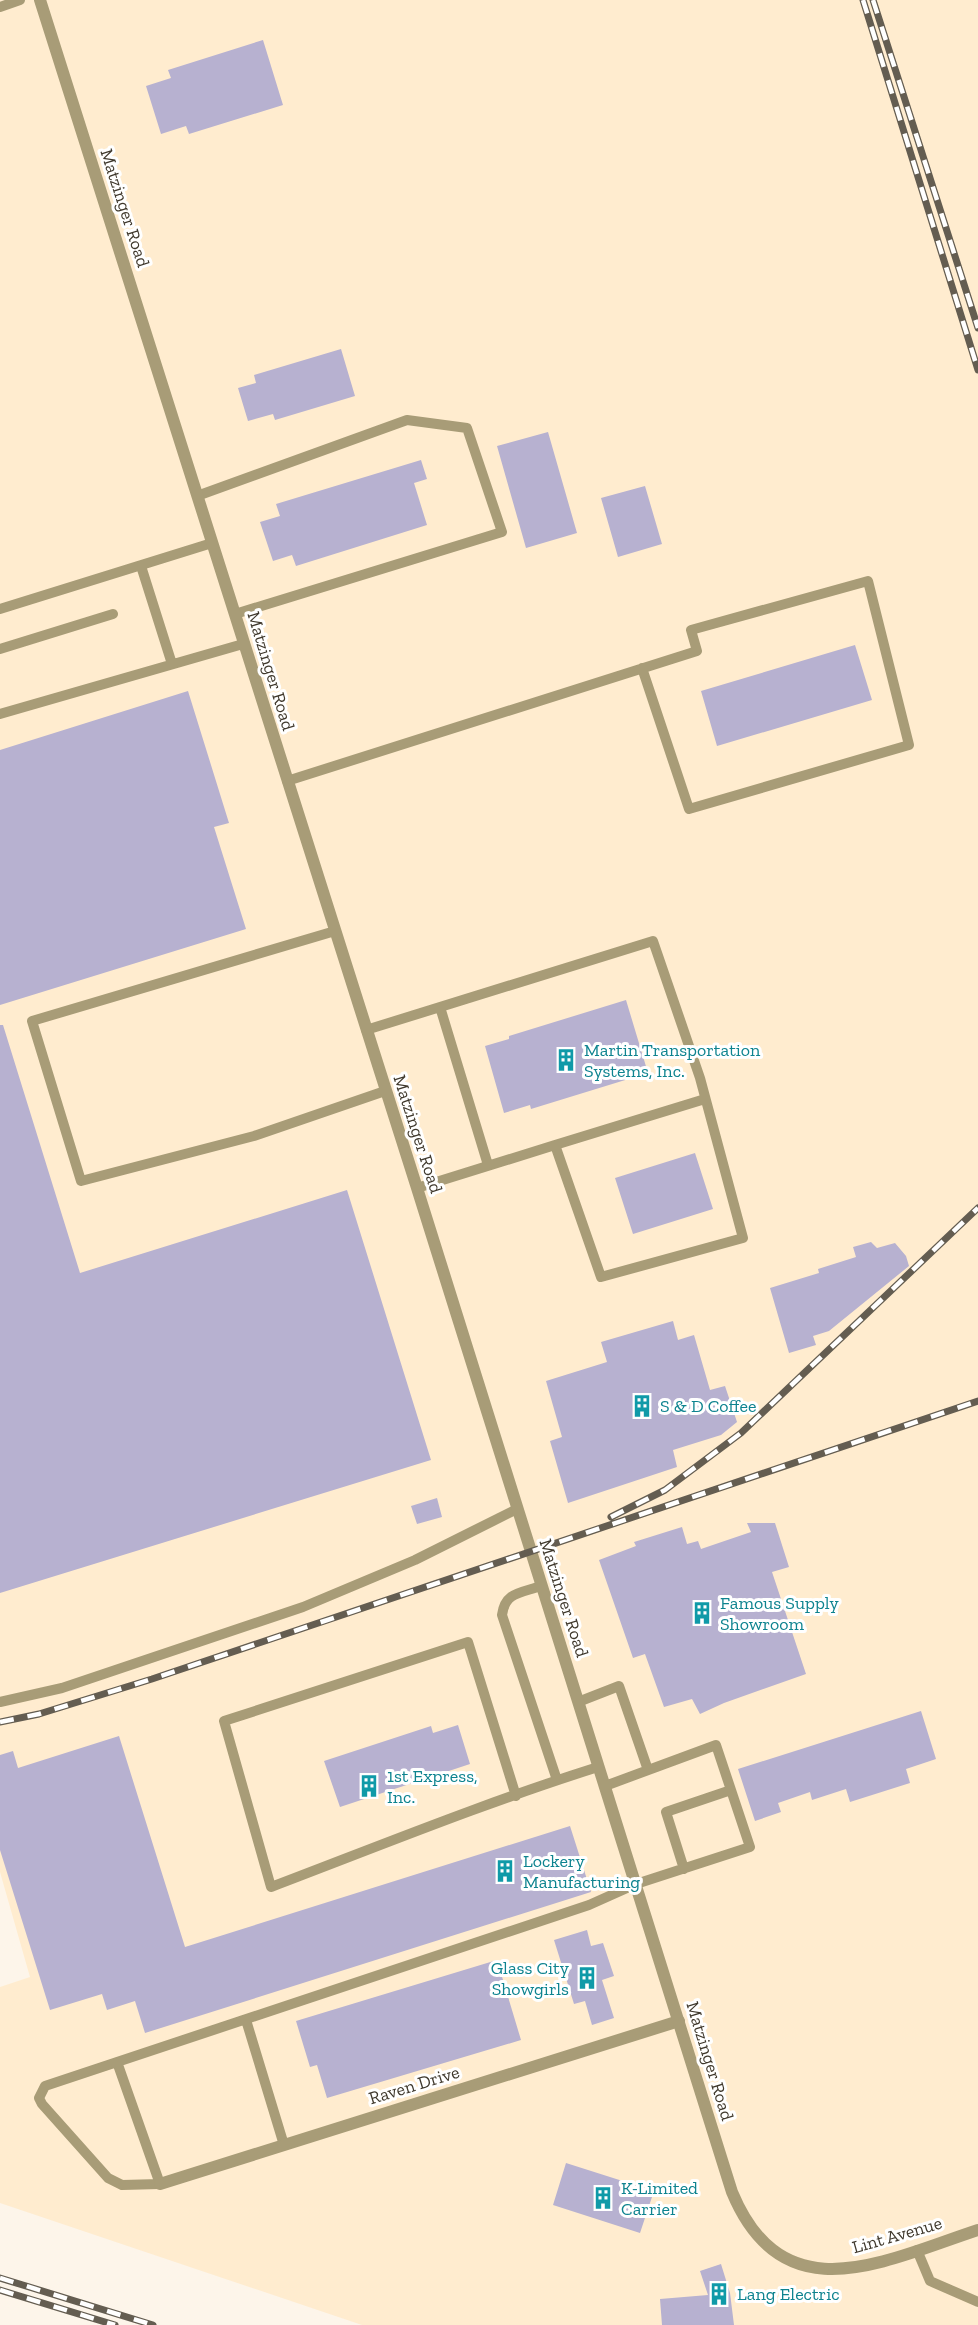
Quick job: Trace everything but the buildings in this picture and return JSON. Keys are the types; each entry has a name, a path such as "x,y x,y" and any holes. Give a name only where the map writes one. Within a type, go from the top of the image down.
{"street":[{"name":"Matzinger Road","path":"40,0 417,1188 732,2192 741,2214 753,2232 790,2261"},
{"name":"Raven Drive","path":"160,2184 679,2021"},
{"name":"Lint Avenue","path":"790,2261 813,2268 836,2270 861,2266 978,2230"}],"lane":[{"path":"0,7 20,0"},
{"path":"197,496 407,420 467,428 502,532 235,614"},
{"path":"0,609 212,543"},
{"path":"141,566 172,664"},
{"path":"287,781 697,651 691,630 868,581 909,745 689,809 642,669"},
{"path":"0,649 113,614"},
{"path":"0,714 243,644"},
{"path":"335,931 32,1021 77,1170 81,1181 254,1136 385,1091"},
{"path":"366,1030 653,941 705,1099 743,1238 601,1277 555,1145"},
{"path":"440,1007 488,1165"},
{"path":"417,1188 705,1099"},
{"path":"0,1702 62,1688 303,1607 415,1560 517,1509"},
{"path":"541,1586 511,1596 504,1603 502,1615 557,1780"},
{"path":"516,1796 468,1642 224,1721 271,1887 516,1796 557,1780 598,1767"},
{"path":"578,1702 619,1686 648,1770"},
{"path":"117,2062 160,2184 122,2185 108,2178 42,2104 39,2098 45,2086 117,2062 246,2020 589,1905 636,1884 750,1846 716,1745 605,1786"},
{"path":"684,1869 666,1812 731,1790"},
{"path":"246,2020 284,2145"},
{"path":"917,2250 930,2281 978,2302"}],"shaded area":[{"path":"0,0 978,0 978,2325 362,2325 0,2203 0,1987 30,1977 0,1872"}],"railway":[{"path":"863,0 978,370"},
{"path":"873,0 978,328"},
{"path":"611,1517 665,1490 741,1433 978,1208"},
{"path":"0,1722 39,1714 152,1679 978,1401"},
{"path":"0,2278 153,2325"},
{"path":"0,2290 115,2325"}],"place":[{"name":"Martin Transportation Systems, Inc.","path":"566,1060"},
{"name":"S & D Coffee","path":"642,1406"},
{"name":"Famous Supply Showroom","path":"702,1613"},
{"name":"1st Express, Inc.","path":"369,1786"},
{"name":"Lockery Manufacturing","path":"505,1871"},
{"name":"Glass City Showgirls","path":"587,1978"},
{"name":"K-Limited Carrier","path":"603,2198"},
{"name":"Lang Electric","path":"719,2294"}]}
